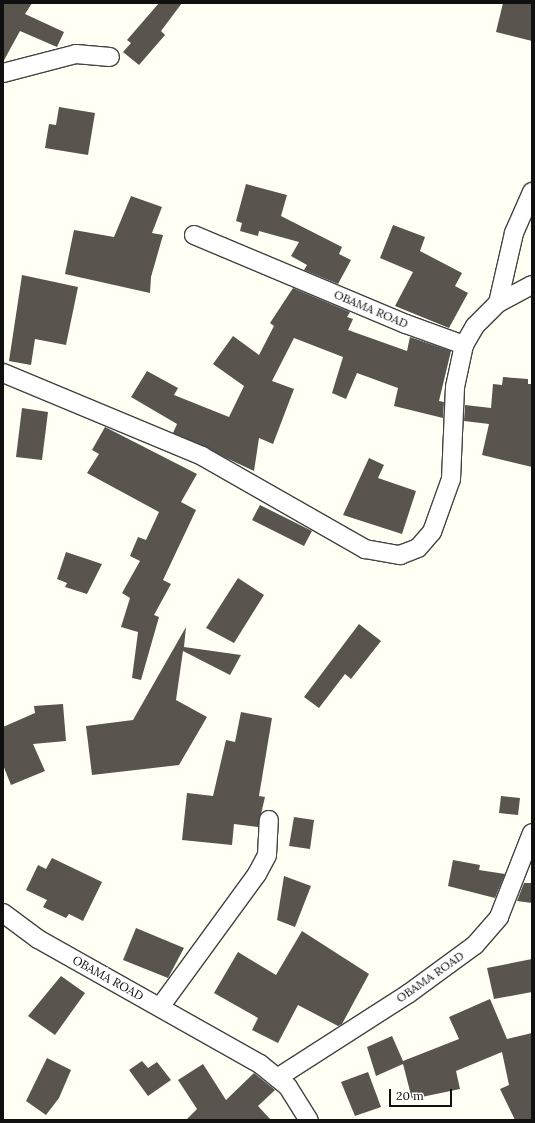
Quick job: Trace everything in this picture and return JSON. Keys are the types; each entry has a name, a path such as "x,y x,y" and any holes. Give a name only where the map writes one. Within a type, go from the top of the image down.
{"street":[{"path":"3,73 76,54 110,57"},
{"path":"498,303 514,233 532,192"},
{"name":"OBAMA ROAD","path":"194,235 406,324 464,345"},
{"path":"3,374 202,456 365,549 400,555 418,548 432,532 451,479 455,387 464,345 475,326 498,303 532,285"},
{"path":"160,1006 257,874 267,855 269,820"},
{"name":"OBAMA ROAD","path":"277,1078 408,994 475,945 499,917 532,833"},
{"name":"OBAMA ROAD","path":"3,913 38,939 160,1006 277,1078 288,1087 309,1120"}],"building":[{"path":"3,3 32,3 25,14 64,32 57,47 20,31 3,62"},
{"path":"159,3 182,3 161,31 165,35 139,65 123,52 131,43 127,40"},
{"path":"503,3 532,3 532,41 496,32"},
{"path":"59,107 95,113 88,155 45,148 49,124 56,125"},
{"path":"246,184 287,195 281,216 342,247 339,254 351,260 338,284 304,270 307,265 291,256 299,242 259,231 258,236 240,231 242,223 236,221"},
{"path":"131,196 162,207 152,233 163,235 151,277 150,293 65,274 74,230 114,237"},
{"path":"393,225 425,237 420,251 462,273 455,286 468,293 449,328 395,306 413,272 380,258"},
{"path":"22,275 78,287 66,345 35,339 31,365 9,361"},
{"path":"293,288 350,312 347,317 353,319 348,330 407,351 410,337 451,351 439,401 444,402 443,418 394,406 398,388 357,373 346,399 332,393 343,357 294,338 272,381 294,389 273,444 259,438 254,471 173,433 177,424 131,397 147,371 178,388 174,395 229,417 244,386 213,364 233,336 259,355 274,326 270,323"},
{"path":"503,377 528,379 528,384 532,384 532,467 482,455 489,424 464,421 465,405 491,408 493,384 502,385"},
{"path":"22,408 48,412 42,460 16,457"},
{"path":"105,427 197,474 181,502 196,510 163,580 171,584 154,615 159,617 141,680 132,678 138,632 121,627 130,598 122,593 140,561 130,556 138,537 146,540 159,512 87,473 99,454 92,450"},
{"path":"369,458 384,465 378,478 416,491 402,534 343,515"},
{"path":"260,505 312,531 304,546 252,520"},
{"path":"66,552 102,564 87,594 65,587 67,583 57,579"},
{"path":"238,578 264,595 234,643 206,628"},
{"path":"359,624 381,641 351,679 345,674 319,708 304,697"},
{"path":"186,627 184,647 241,655 230,675 183,651 176,700 207,717 179,765 92,775 86,726 133,720"},
{"path":"63,704 66,741 33,744 45,771 11,785 3,765 3,727 35,713 34,706"},
{"path":"241,712 272,718 259,796 265,797 258,827 234,824 232,845 182,840 187,793 213,796 226,740 235,742"},
{"path":"501,796 520,798 518,815 499,813"},
{"path":"294,817 314,820 310,849 289,846"},
{"path":"52,858 102,882 83,921 69,914 66,918 43,907 47,900 26,890 38,865 46,869"},
{"path":"453,860 480,865 479,870 505,874 495,898 448,886"},
{"path":"284,876 311,886 295,927 277,920"},
{"path":"524,883 532,883 532,903 517,901"},
{"path":"136,928 184,948 168,978 123,960"},
{"path":"302,931 369,974 342,1024 338,1026 298,1005 278,1043 252,1030 258,1018 214,993 238,952 276,975"},
{"path":"532,959 532,992 494,999 487,968"},
{"path":"61,976 85,993 55,1035 28,1016"},
{"path":"490,999 507,1039 532,1033 532,1120 515,1120 500,1089 509,1085 502,1052 456,1071 460,1089 412,1099 403,1064 376,1076 367,1047 392,1036 403,1061 459,1039 449,1017"},
{"path":"47,1058 71,1070 59,1098 46,1115 26,1101"},
{"path":"142,1061 148,1068 157,1062 171,1080 148,1096 129,1070"},
{"path":"203,1064 226,1100 254,1073 275,1090 258,1106 271,1120 186,1120 197,1109 178,1080"},
{"path":"368,1072 381,1107 355,1116 341,1082"}]}
